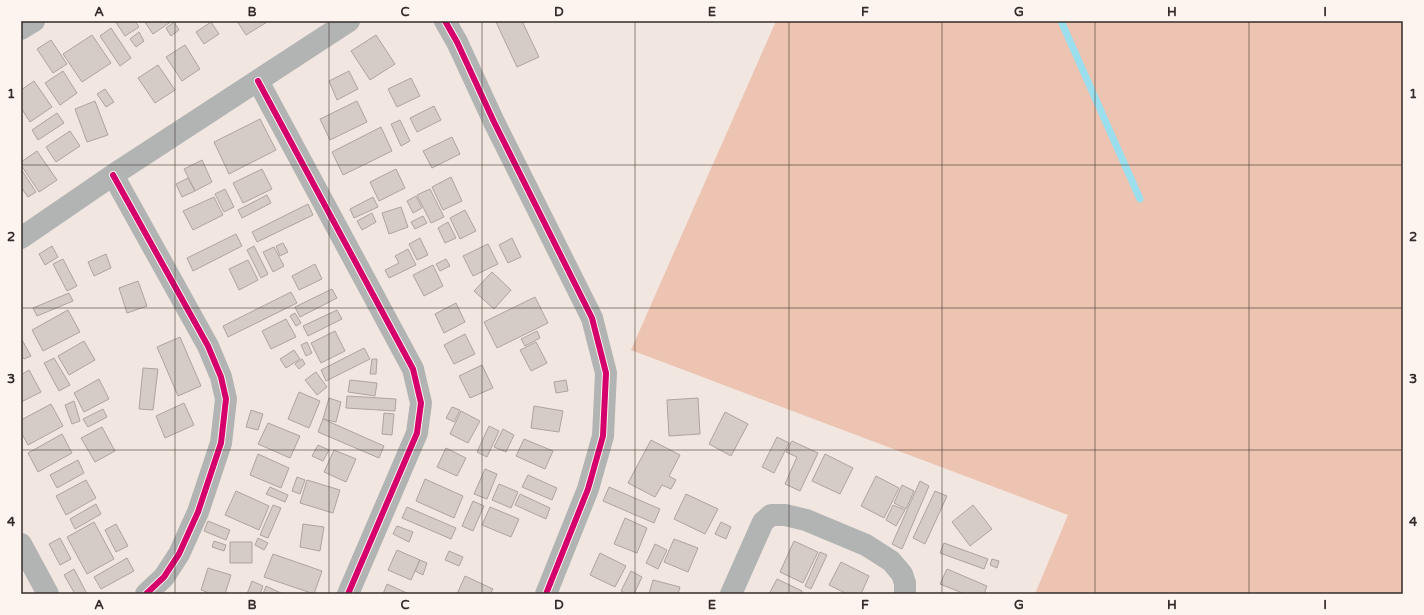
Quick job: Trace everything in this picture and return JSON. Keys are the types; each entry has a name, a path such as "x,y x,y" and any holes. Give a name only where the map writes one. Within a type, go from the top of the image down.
{"street":[{"path":"21,29 34,21"},
{"path":"21,238 114,175 349,21"},
{"path":"445,21 457,42 494,122 592,318 606,373 603,436 588,489 546,594"},
{"path":"258,81 413,369 421,403 417,433 348,594"},
{"path":"114,175 208,346 221,377 226,399 221,443 198,512 179,554 164,577 146,594"},
{"path":"731,594 763,522 771,515 785,515 806,520 866,545 891,562 902,574 905,583 905,594"},
{"path":"21,544 48,594"}],"shaded area":[{"path":"776,21 1403,21 1403,594 1035,594 1068,515 631,350"}],"building":[{"path":"115,21 135,21 139,27 125,36"},
{"path":"144,21 172,21 153,34"},
{"path":"237,21 267,21 267,22 246,35"},
{"path":"522,21 539,57 517,67 496,22"},
{"path":"174,22 179,30 171,36 166,28"},
{"path":"211,22 219,34 204,44 196,32"},
{"path":"111,28 131,58 120,66 100,36"},
{"path":"139,32 144,41 136,47 130,39"},
{"path":"92,35 111,63 82,82 63,54"},
{"path":"376,35 395,64 370,80 351,51"},
{"path":"51,40 67,64 53,73 37,49"},
{"path":"185,45 200,69 182,81 166,57"},
{"path":"158,65 175,90 155,103 138,78"},
{"path":"63,71 77,93 60,105 45,83"},
{"path":"349,71 358,89 337,100 329,81"},
{"path":"411,78 420,96 397,107 388,89"},
{"path":"34,81 52,107 30,122 21,108 21,90"},
{"path":"105,89 114,102 106,107 97,94"},
{"path":"95,101 108,135 87,142 75,109"},
{"path":"357,101 367,122 330,140 320,119"},
{"path":"434,106 441,120 417,132 410,118"},
{"path":"57,113 64,123 38,140 32,130"},
{"path":"260,119 276,150 229,174 214,142"},
{"path":"400,120 410,141 401,146 391,124"},
{"path":"381,127 392,151 343,175 332,152"},
{"path":"70,131 80,146 56,162 46,147"},
{"path":"452,137 460,154 432,168 423,151"},
{"path":"37,151 57,180 39,192 21,165 21,162"},
{"path":"202,160 212,182 195,191 184,169"},
{"path":"21,169 36,192 28,197 21,187"},
{"path":"262,169 272,189 243,203 233,183"},
{"path":"396,169 405,188 379,201 370,182"},
{"path":"451,177 462,201 443,210 432,187"},
{"path":"188,178 195,191 182,197 176,184"},
{"path":"225,189 234,207 224,212 215,194"},
{"path":"430,189 444,217 431,223 417,195"},
{"path":"267,195 271,203 242,218 238,210"},
{"path":"416,196 422,208 413,213 407,201"},
{"path":"214,197 223,215 193,230 183,211"},
{"path":"373,197 378,207 354,218 350,209"},
{"path":"308,204 313,215 257,242 252,232"},
{"path":"401,207 408,227 389,234 382,213"},
{"path":"465,210 476,231 460,239 450,218"},
{"path":"372,213 376,222 362,230 357,221"},
{"path":"423,216 427,223 415,229 411,222"},
{"path":"448,222 456,238 445,243 438,228"},
{"path":"236,234 242,246 193,271 187,258"},
{"path":"420,238 428,255 417,260 409,244"},
{"path":"512,238 521,257 508,263 499,245"},
{"path":"283,243 288,252 280,256 276,246"},
{"path":"488,244 498,264 473,276 463,256"},
{"path":"52,246 58,257 45,265 39,254"},
{"path":"254,246 268,274 261,278 247,250"},
{"path":"274,247 284,266 273,272 263,252"},
{"path":"408,249 416,265 389,278 385,270 399,263 395,256"},
{"path":"106,254 111,268 94,276 88,262"},
{"path":"63,259 77,286 67,291 53,264"},
{"path":"446,259 450,266 440,271 436,264"},
{"path":"248,260 258,280 239,290 229,269"},
{"path":"315,264 322,279 299,290 292,276"},
{"path":"433,265 443,286 424,296 413,275"},
{"path":"492,272 511,290 494,309 474,291"},
{"path":"138,281 147,306 127,313 119,288"},
{"path":"332,289 337,298 300,317 295,307"},
{"path":"291,292 297,303 228,337 223,326"},
{"path":"69,293 73,301 37,316 33,308"},
{"path":"535,297 548,323 497,348 484,322"},
{"path":"456,303 465,322 444,333 435,314"},
{"path":"68,310 80,332 43,351 32,330"},
{"path":"337,310 342,319 308,336 303,326"},
{"path":"295,313 301,323 296,326 290,316"},
{"path":"286,319 296,337 271,349 262,331"},
{"path":"335,331 345,351 321,363 311,343"},
{"path":"537,331 540,338 525,346 521,339"},
{"path":"465,334 475,354 454,364 444,345"},
{"path":"180,337 201,386 178,396 157,347"},
{"path":"21,338 31,356 24,359 21,355"},
{"path":"84,341 95,360 69,375 58,356"},
{"path":"307,342 312,353 306,356 301,345"},
{"path":"536,342 547,363 531,371 520,350"},
{"path":"364,348 370,359 326,381 321,370"},
{"path":"294,350 300,359 286,368 280,359"},
{"path":"54,358 70,385 59,391 44,363"},
{"path":"302,359 305,364 299,369 295,364"},
{"path":"372,359 377,359 376,374 370,374"},
{"path":"482,365 493,388 470,398 459,376"},
{"path":"143,368 158,369 153,410 139,409"},
{"path":"29,370 41,392 21,402 21,375"},
{"path":"316,372 327,387 317,395 305,380"},
{"path":"99,379 109,399 84,412 74,393"},
{"path":"350,380 377,383 375,396 348,392"},
{"path":"566,380 568,391 556,393 554,382"},
{"path":"299,392 320,401 309,428 288,419"},
{"path":"347,396 396,399 395,411 346,408"},
{"path":"329,398 341,402 336,422 323,419"},
{"path":"698,398 700,434 669,436 667,400"},
{"path":"74,401 80,421 72,424 65,405"},
{"path":"184,403 194,425 165,438 156,416"},
{"path":"51,404 63,426 28,445 21,432 21,420"},
{"path":"534,406 563,411 559,432 531,428"},
{"path":"452,407 460,410 454,422 446,418"},
{"path":"103,409 107,417 88,427 83,419"},
{"path":"251,410 263,414 258,430 246,427"},
{"path":"461,411 480,421 468,443 450,434"},
{"path":"725,412 748,424 731,456 709,444"},
{"path":"384,413 394,414 392,435 382,434"},
{"path":"323,419 384,446 379,458 318,432"},
{"path":"268,423 300,436 290,458 258,444"},
{"path":"489,426 499,431 487,457 477,452"},
{"path":"102,427 115,451 95,462 81,438"},
{"path":"503,429 514,435 506,452 494,447"},
{"path":"62,434 72,453 38,472 28,453"},
{"path":"777,437 789,443 774,473 762,467"},
{"path":"524,439 553,451 545,469 516,456"},
{"path":"651,440 680,455 669,476 676,480 671,489 662,485 655,497 628,483"},
{"path":"792,441 818,453 800,491 785,484 797,457 786,452"},
{"path":"318,445 329,450 323,461 312,456"},
{"path":"446,448 466,458 457,476 437,467"},
{"path":"334,450 356,459 346,482 324,472"},
{"path":"258,454 289,468 281,488 250,475"},
{"path":"825,454 853,468 840,494 812,481"},
{"path":"78,460 84,473 57,488 50,475"},
{"path":"485,469 497,474 487,499 474,494"},
{"path":"528,475 557,488 552,500 522,487"},
{"path":"876,476 899,488 884,518 861,506"},
{"path":"297,477 305,480 300,494 292,491"},
{"path":"425,479 463,496 454,518 416,501"},
{"path":"86,480 96,498 66,515 56,496"},
{"path":"307,480 340,490 333,513 300,503"},
{"path":"920,481 929,486 902,549 892,544"},
{"path":"499,484 518,492 511,508 492,500"},
{"path":"902,485 914,491 906,509 894,503"},
{"path":"270,487 288,495 285,502 266,494"},
{"path":"609,487 660,509 654,523 603,501"},
{"path":"236,491 269,506 259,530 225,515"},
{"path":"935,491 947,496 925,544 913,538"},
{"path":"520,494 550,508 546,519 515,505"},
{"path":"686,494 718,509 705,534 674,519"},
{"path":"473,501 484,506 473,531 462,526"},
{"path":"96,504 101,514 75,529 70,519"},
{"path":"273,505 281,508 268,538 260,535"},
{"path":"893,505 905,510 896,526 886,520"},
{"path":"973,505 992,529 970,546 952,522"},
{"path":"407,507 456,528 451,539 402,518"},
{"path":"490,507 519,519 511,537 482,525"},
{"path":"625,518 647,528 637,553 614,544"},
{"path":"208,521 230,530 226,540 204,531"},
{"path":"94,522 114,559 87,574 67,537"},
{"path":"721,522 731,527 726,539 715,534"},
{"path":"116,524 128,546 116,552 105,530"},
{"path":"303,524 324,527 320,551 300,547"},
{"path":"397,526 413,532 409,542 393,534"},
{"path":"60,538 71,559 60,565 49,544"},
{"path":"258,538 268,543 264,550 255,545"},
{"path":"674,539 698,548 688,572 664,562"},
{"path":"214,541 226,545 224,551 212,547"},
{"path":"794,541 818,552 803,583 780,572"},
{"path":"230,542 252,542 252,563 230,563"},
{"path":"944,543 988,559 984,569 940,553"},
{"path":"655,544 667,550 658,569 646,563"},
{"path":"397,550 420,560 411,580 388,570"},
{"path":"449,551 463,557 459,566 445,560"},
{"path":"820,552 827,555 811,589 805,586"},
{"path":"600,553 626,566 615,587 590,575"},
{"path":"273,554 322,571 314,594 264,577"},
{"path":"127,558 134,571 101,589 94,577"},
{"path":"992,559 999,561 997,568 990,565"},
{"path":"420,560 427,563 423,575 415,571"},
{"path":"841,562 869,576 861,594 847,594 829,585"},
{"path":"208,568 231,575 225,594 212,594 201,590"},
{"path":"74,569 87,594 75,594 64,575"},
{"path":"947,569 987,586 984,594 965,594 940,584"},
{"path":"631,571 642,577 634,594 627,594 621,591"},
{"path":"465,576 493,589 490,594 457,594"},
{"path":"777,579 802,591 801,594 769,594"},
{"path":"653,580 680,587 678,594 649,594"},
{"path":"252,581 263,586 260,594 247,594"},
{"path":"387,584 409,594 383,594"},
{"path":"266,586 283,594 263,594"}],"waterway":[{"path":"1061,21 1140,199"}],"cycle path":[{"path":"445,21 457,42 494,122 592,318 606,373 603,436 588,489 546,594"},
{"path":"258,81 413,369 421,403 417,433 348,594"},
{"path":"113,175 208,346 221,377 226,399 221,443 198,512 179,554 164,577 146,594"}]}
